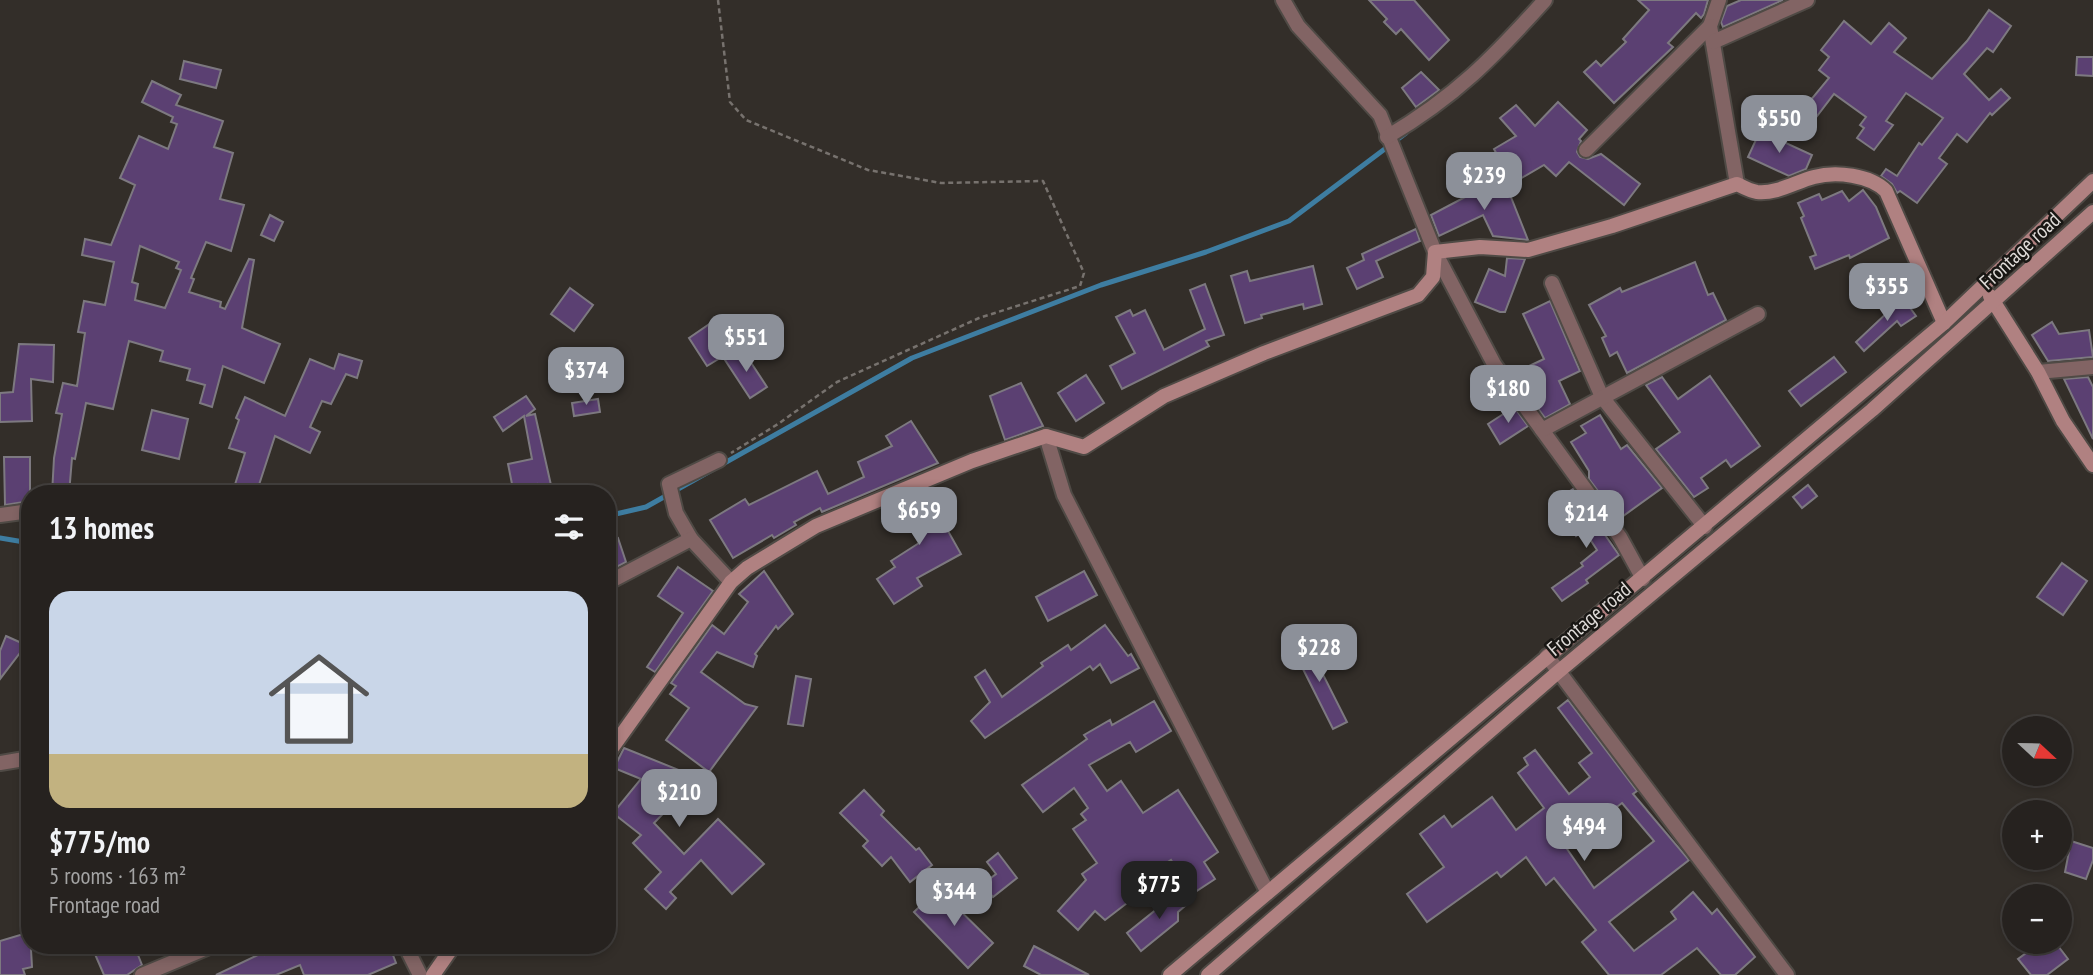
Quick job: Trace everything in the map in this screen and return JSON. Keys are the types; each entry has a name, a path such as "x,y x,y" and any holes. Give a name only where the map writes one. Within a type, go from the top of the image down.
{"main road":[{"path":"616,742 731,582 747,568 816,526 949,470 1046,436 1084,447 1164,396 1264,353 1418,295 1433,276 1435,252 1480,247 1528,250 1612,226 1737,184 1755,192 1763,192 1817,176 1856,177 1877,182 1886,191 1944,323"},
{"path":"1170,975 1944,323 1984,288 2093,181"},
{"name":"Frontage road","path":"1208,975 1558,672 1995,302 2093,212"},
{"path":"1984,288 2038,372 2063,421 2093,465"},
{"path":"433,975 448,954"}],"street":[{"path":"1283,0 1298,26 1380,115 1435,252 1494,364 1620,537 1643,579"},
{"path":"1387,137 1446,100 1477,73 1545,0"},
{"path":"1586,150 1710,26 1719,0"},
{"path":"1713,42 1807,0"},
{"path":"1710,26 1737,184"},
{"path":"1552,283 1602,397 1705,527"},
{"path":"1542,429 1758,314"},
{"path":"2038,372 2093,367"},
{"path":"1046,436 1064,495 1267,891"},
{"path":"719,460 669,484 676,513 691,539 731,582"},
{"path":"0,515 21,512"},
{"path":"616,578 691,539"},
{"path":"1547,656 1787,975"},
{"path":"0,763 21,760"},
{"path":"142,975 192,954"},
{"path":"410,954 420,975"}],"path":[{"path":"718,0 730,102 746,120 868,170 941,183 1042,181 1084,273 1080,286 979,318 837,382 778,424 719,460"}],"building":[{"path":"1369,0 1414,0 1449,40 1429,60 1401,29 1396,34 1384,22 1387,19"},
{"path":"1638,0 1708,0 1701,18 1696,13 1668,43 1673,47 1614,103 1584,72 1596,61 1601,66 1626,42 1623,39 1649,10"},
{"path":"1741,0 1783,0 1723,27 1721,22 1727,6"},
{"path":"1989,10 2011,26 1993,52 1987,48 1964,74 1989,100 2001,89 2010,98 1992,115 1990,113 1967,142 1957,134 1939,158 1947,164 1917,203 1900,191 1897,193 1892,184 1881,176 1886,169 1897,176 1919,143 1922,145 1943,118 1906,93 1886,121 1893,125 1874,150 1857,138 1864,128 1860,125 1866,117 1834,94 1817,116 1805,107 1829,78 1819,70 1829,57 1821,50 1844,21 1871,44 1889,23 1906,38 1894,52 1932,79 1967,41"},
{"path":"2077,57 2093,57 2093,76 2076,75"},
{"path":"184,61 221,70 216,88 180,79"},
{"path":"1421,72 1439,90 1416,107 1402,88"},
{"path":"152,81 181,95 176,105 223,121 214,147 233,153 220,199 244,205 231,251 206,242 191,278 194,279 189,292 221,302 220,307 225,309 249,259 254,260 242,328 280,344 264,383 223,366 212,407 200,403 205,385 187,380 190,369 160,361 163,351 129,341 113,409 86,403 75,459 72,458 70,485 52,485 62,414 56,413 63,383 77,386 85,333 78,332 84,301 105,305 114,262 82,255 85,239 111,245 135,185 120,178 139,136 168,149 177,124 171,122 173,117 142,102","holes":["140,246 179,262 176,268 181,270 165,308 135,300 138,284 132,282"]},
{"path":"1558,102 1587,130 1579,139 1581,141 1577,152 1580,157 1588,159 1601,154 1640,184 1624,205 1569,162 1556,176 1544,165 1513,183 1494,149 1516,136 1500,118 1516,105 1535,126"},
{"path":"1760,131 1812,155 1806,169 1789,176 1748,157"},
{"path":"1503,177 1528,240 1493,236 1483,215 1439,236 1431,215"},
{"path":"1863,190 1876,207 1889,238 1850,258 1849,255 1815,269 1810,257 1816,255 1798,203 1819,194 1822,200 1842,191 1849,201"},
{"path":"270,215 283,222 274,241 261,235"},
{"path":"1416,229 1420,241 1376,261 1383,277 1357,289 1347,268 1364,260 1362,254"},
{"path":"1507,258 1525,259 1505,312 1500,312 1475,302 1489,269 1505,276"},
{"path":"1695,262 1708,295 1713,293 1726,320 1627,373 1617,352 1610,356 1602,338 1606,336 1589,305 1620,288 1622,292"},
{"path":"1313,266 1322,304 1304,309 1303,304 1261,315 1262,318 1245,323 1231,276 1247,271 1250,281"},
{"path":"1205,284 1224,335 1206,341 1209,346 1122,389 1110,366 1135,353 1116,317 1130,310 1133,316 1145,310 1164,350 1205,329 1190,290"},
{"path":"570,288 593,305 574,331 551,314"},
{"path":"1903,298 1916,316 1901,326 1897,321 1864,351 1856,342 1890,310 1888,308"},
{"path":"1550,301 1580,371 1559,381 1570,404 1545,418 1530,397 1537,393 1525,368 1544,359 1523,314"},
{"path":"2052,322 2059,334 2089,330 2093,357 2048,361 2032,335"},
{"path":"711,323 730,352 707,366 689,338"},
{"path":"19,344 54,345 53,382 31,379 32,421 0,422 0,393 13,392"},
{"path":"742,349 767,387 750,398 725,360"},
{"path":"339,354 362,361 357,378 346,374 331,404 322,401 310,427 320,432 310,453 275,436 259,485 235,485 245,453 229,448 239,420 236,418 245,397 285,416 310,359 334,369"},
{"path":"1834,357 1846,372 1801,406 1789,391"},
{"path":"1086,375 1104,403 1076,421 1058,393"},
{"path":"1710,376 1760,446 1731,467 1726,460 1701,478 1708,488 1694,497 1656,449 1680,432 1646,385 1662,377 1678,399"},
{"path":"2088,377 2093,387 2093,439 2064,379"},
{"path":"1021,383 1043,426 1005,440 990,396"},
{"path":"526,396 535,409 526,416 535,414 551,485 512,485 508,464 532,459 524,416 503,431 494,417"},
{"path":"598,399 600,412 574,416 572,403"},
{"path":"1514,407 1528,426 1500,444 1488,424"},
{"path":"152,410 188,419 179,459 142,450"},
{"path":"1600,415 1621,449 1627,445 1662,488 1619,519 1589,479 1589,471 1571,442 1586,433 1581,426"},
{"path":"911,421 938,463 822,512 820,508 794,522 796,525 774,538 772,535 733,558 710,520 745,499 749,505 817,471 828,494 864,477 858,462 892,446 886,436"},
{"path":"4,457 30,457 30,485 21,485 21,502 5,505"},
{"path":"1808,485 1817,496 1802,508 1793,497"},
{"path":"1573,489 1619,555 1586,580 1588,583 1562,601 1552,588 1583,566 1581,563 1597,550 1584,530 1576,536 1568,524 1579,517 1565,494"},
{"path":"928,490 930,499 961,554 917,578 922,586 894,604 877,579 895,567 891,561 919,543 901,513 894,517 889,506"},
{"path":"618,538 626,562 616,567"},
{"path":"2062,563 2087,581 2063,615 2037,597"},
{"path":"678,567 713,591 655,672 647,667 683,613 658,596"},
{"path":"764,571 793,614 778,629 776,626 755,654 757,656 753,667 717,652 701,672 745,704 757,707 709,772 666,740 689,708 670,694 676,686 671,683 712,625 724,634 748,602 739,594"},
{"path":"1084,571 1097,595 1048,621 1036,597"},
{"path":"1105,625 1128,656 1131,654 1139,668 1111,683 1100,664 1093,670 1090,666 985,738 971,721 990,702 975,677 985,670 1002,697 1043,666 1041,663 1068,645 1071,650"},
{"path":"6,636 21,643 21,652 0,679 0,651"},
{"path":"1305,639 1347,722 1333,729 1292,647"},
{"path":"796,676 811,679 803,726 788,724"},
{"path":"1568,700 1637,791 1633,794 1689,860 1609,922 1634,951 1676,919 1671,912 1693,892 1712,914 1717,909 1755,957 1735,975 1721,975 1697,948 1661,975 1609,975 1582,942 1596,930 1554,878 1546,885 1526,857 1501,877 1497,872 1427,922 1407,894 1444,867 1420,834 1444,816 1452,827 1492,797 1516,830 1544,808 1518,773 1528,765 1524,758 1535,750 1569,794 1590,777 1579,763 1592,753 1558,708","holes":["1622,803 1654,841 1594,888 1565,846"]},
{"path":"1154,701 1171,731 1136,752 1130,742 1089,765 1107,791 1121,781 1143,813 1178,790 1218,852 1204,862 1215,879 1192,894 1171,860 1148,875 1153,883 1105,920 1095,911 1078,930 1058,911 1086,880 1082,874 1097,863 1073,829 1086,820 1081,814 1088,808 1074,788 1043,812 1022,785 1087,739 1084,735 1110,720 1112,725"},
{"path":"624,748 706,781 714,793 714,799 699,806 686,790 654,823 684,854 718,819 764,864 732,894 701,860 670,892 676,898 666,909 645,889 661,872 633,843 641,835 616,815 616,809 641,779 616,769"},
{"path":"864,790 884,811 881,815 916,850 919,848 932,865 910,882 891,857 882,866 863,846 868,841 840,813"},
{"path":"2072,841 2093,848 2093,860 2086,879 2065,872 2072,870"},
{"path":"998,853 1017,878 993,897 983,884 996,874 987,862"},
{"path":"1183,888 1192,900 1178,912 1178,921 1141,951 1127,933"},
{"path":"938,889 993,943 968,968 914,912"},
{"path":"21,935 21,954 31,954 32,967 23,969 25,975 0,975 0,941"},
{"path":"1034,946 1089,975 1041,975 1024,966"},
{"path":"95,954 138,954 142,965 127,975 104,975"},
{"path":"260,954 392,954 396,963 368,975 304,975 300,965 276,975 216,975"},
{"path":"2025,954 2064,954 2068,959 2047,975 2031,975 2018,959"}],"waterway":[{"path":"616,514 646,507 912,358 1101,285 1206,252 1289,221 1406,133"},
{"path":"0,538 21,542"}]}
